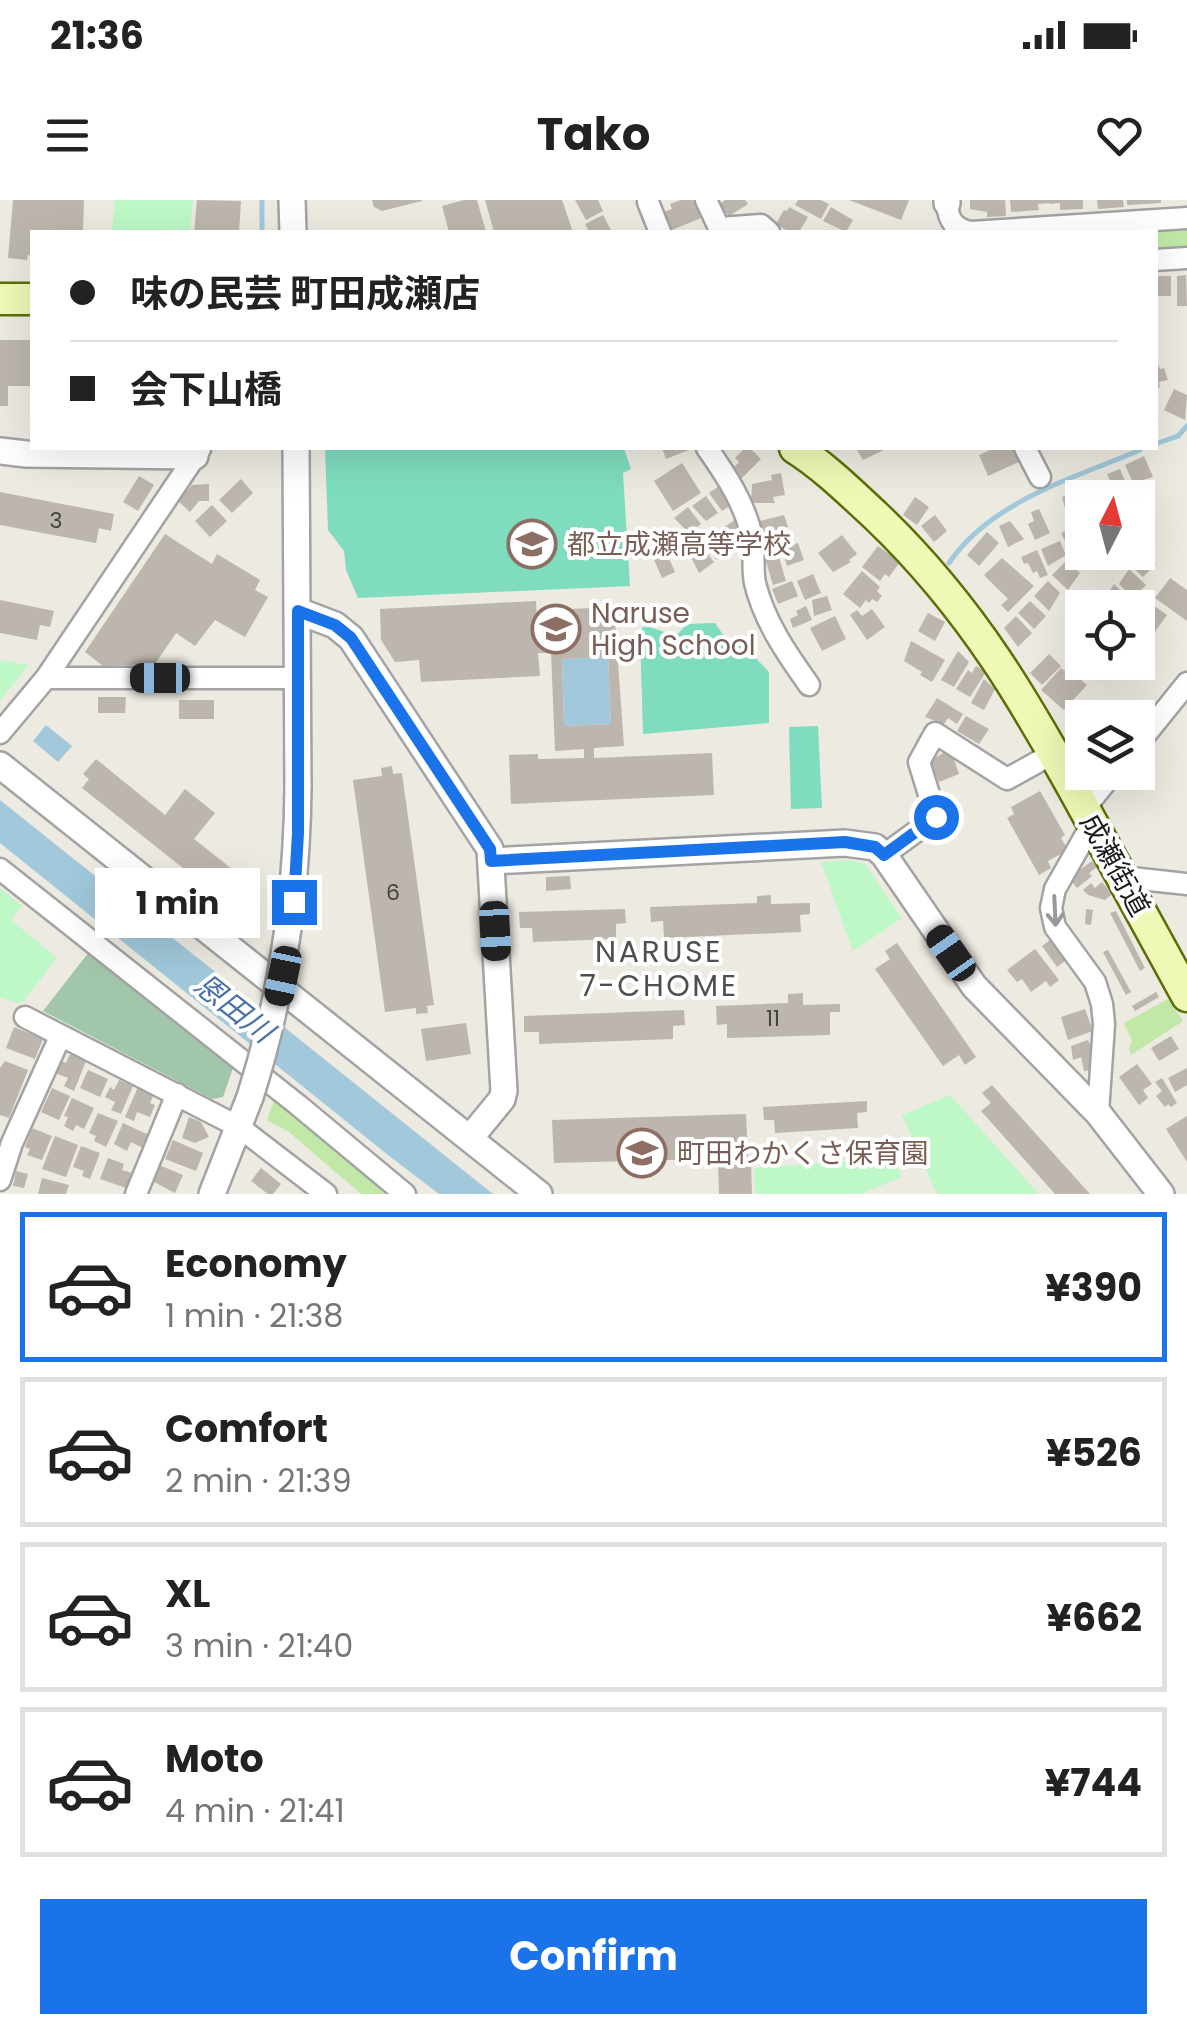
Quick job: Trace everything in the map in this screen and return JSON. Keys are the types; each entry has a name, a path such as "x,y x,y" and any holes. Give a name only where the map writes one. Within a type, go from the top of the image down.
{"main road":[{"path":"0,299 30,299"},
{"name":"成瀬街道","path":"798,450 852,493 936,577 997,657 1187,996"}],"street":[{"path":"292,200 293,230"},
{"path":"706,200 720,230 761,225 767,230"},
{"path":"648,202 659,230"},
{"path":"947,202 952,223 961,230"},
{"path":"1047,230 1122,228 1187,218"},
{"path":"1158,260 1187,258"},
{"path":"212,1194 250,1096 283,976 296,877 296,450"},
{"path":"708,450 727,476 742,509 752,538 755,583 779,644 809,686"},
{"path":"1026,450 1040,478"},
{"path":"0,451 198,452"},
{"path":"0,733 46,678 198,452"},
{"path":"298,611 335,625 351,638 490,849 504,1091 502,1100 470,1138"},
{"path":"46,678 299,678"},
{"path":"1155,723 1187,683"},
{"path":"884,855 936,817 919,762 934,733 1007,779 1054,753"},
{"path":"0,765 540,1194"},
{"path":"1098,1113 1102,1004 1095,982 1055,927 1051,908 1055,889 1103,790"},
{"path":"491,861 845,842 875,847 974,986 1098,1113 1161,1194"},
{"path":"0,870 298,1104 404,1194"},
{"path":"1122,876 1187,884"},
{"path":"25,1016 239,1126 326,1194"},
{"path":"0,1180 6,1142 60,1037"},
{"path":"136,1194 176,1094"}],"green space":[{"path":"115,200 193,200 190,230 112,230"},
{"path":"1187,225 1187,250 1158,251 1158,230 1149,228"},
{"path":"325,450 625,450 631,469 623,473 630,586 358,598 346,570 344,551 328,530"},
{"path":"715,623 728,642 736,638 769,672 769,723 643,734 640,633 644,625 676,636 687,624"},
{"path":"0,660 28,665 0,701"},
{"path":"818,726 822,808 791,809 789,727"},
{"path":"849,860 865,864 902,918 853,951 821,862"},
{"path":"0,888 22,906 11,920 57,958 21,1004 0,998"},
{"path":"89,952 234,1065 223,1097 212,1099 43,1011"},
{"path":"1168,999 1183,1021 1131,1055 1132,1041 1124,1023"},
{"path":"950,1095 1039,1194 937,1194 902,1115"},
{"path":"275,1098 393,1194 361,1194 289,1132 267,1120"},
{"path":"894,1158 902,1177 860,1194 755,1194 754,1168"}],"water":[{"path":"608,657 611,724 564,726 562,659"},
{"path":"46,725 72,746 58,762 33,741"},
{"name":"恩田川","path":"0,800 493,1194 439,1194 388,1155 0,843"}],"building":[{"path":"13,200 84,200 83,230 30,230 27,260 8,258"},
{"path":"197,200 241,201 239,230 194,230"},
{"path":"372,200 422,201 382,211 374,207"},
{"path":"477,200 485,230 448,230 442,206"},
{"path":"485,200 562,200 572,230 493,230"},
{"path":"575,200 598,200 603,211 586,220"},
{"path":"693,200 701,218 672,230 664,212 672,209 670,204"},
{"path":"725,200 745,200 748,204 729,216 719,205"},
{"path":"798,200 829,204 821,219 795,205"},
{"path":"849,200 909,200 901,220"},
{"path":"970,200 1005,200 1006,216 987,217 987,212 970,209"},
{"path":"1010,200 1050,203 1038,204 1039,210 1011,212"},
{"path":"1050,200 1083,200 1083,209 1060,210 1060,203 1050,204"},
{"path":"1097,200 1123,200 1124,207 1098,209"},
{"path":"1127,200 1161,200 1161,203 1127,205"},
{"path":"789,207 808,217 800,230 786,230 776,224"},
{"path":"831,207 853,220 847,230 823,221"},
{"path":"603,215 611,230 588,230 585,224"},
{"path":"1186,275 1187,306 1177,306 1177,276"},
{"path":"1158,276 1171,276 1171,296 1158,296"},
{"path":"0,340 30,340 30,386 8,386 8,406 0,406"},
{"path":"1158,364 1164,368 1168,380 1159,382 1158,388"},
{"path":"1174,389 1187,395 1185,420 1164,410"},
{"path":"663,450 689,450 666,459"},
{"path":"743,450 752,450 761,459 741,479 732,469 739,462 735,458"},
{"path":"857,450 884,450 863,460"},
{"path":"990,450 1018,450 1023,460 988,476 979,455"},
{"path":"1144,456 1153,477 1132,480 1125,465"},
{"path":"682,463 701,493 673,511 654,481"},
{"path":"1120,469 1125,480 1110,480 1107,474"},
{"path":"781,473 785,495 773,497 775,503 751,503 752,484 772,480 771,475"},
{"path":"139,476 154,485 138,511 123,502"},
{"path":"241,479 253,493 232,513 219,500"},
{"path":"209,484 209,501 199,501 190,512 178,501 192,485"},
{"path":"722,484 735,503 722,511 709,493"},
{"path":"0,492 114,514 111,531 99,528 96,543 0,525"},
{"path":"706,496 718,513 706,521 692,506"},
{"path":"915,497 929,507 917,525 903,515"},
{"path":"212,505 227,521 210,537 195,521"},
{"path":"688,507 701,524 689,533 674,518"},
{"path":"1039,509 1050,533 1035,540 1028,524 1034,521 1031,512"},
{"path":"784,515 788,527 760,534 756,522"},
{"path":"935,515 947,531 934,542 921,526"},
{"path":"735,520 746,536 733,545 724,527"},
{"path":"1010,521 1024,539 1008,547 999,526"},
{"path":"987,532 999,543 979,566 967,555"},
{"path":"718,533 730,550 716,560 707,541"},
{"path":"165,534 212,564 217,554 260,580 255,590 268,597 245,637 215,620 195,646 176,633 155,664 103,666 85,652"},
{"path":"790,534 804,560 787,566 779,538"},
{"path":"842,535 857,554 833,572 818,553"},
{"path":"1060,541 1065,556 1048,566 1041,549"},
{"path":"702,546 714,562 699,573 690,555"},
{"path":"878,546 900,562 889,577 885,574 880,581 862,567"},
{"path":"665,549 675,572 662,578 652,555"},
{"path":"1037,550 1048,575 1040,578 1021,557"},
{"path":"778,554 786,581 773,585 765,558"},
{"path":"1002,558 1034,586 1008,612 1001,605 1008,599 984,575"},
{"path":"1065,562 1065,570 1080,573 1068,590 1052,575"},
{"path":"1130,570 1146,585 1141,590 1125,590 1119,584"},
{"path":"862,571 880,587 877,591 882,596 877,602 866,600 860,608 843,594"},
{"path":"813,574 821,593 805,600 797,581"},
{"path":"1170,578 1187,590 1187,621 1155,598"},
{"path":"792,581 798,596 778,604 772,589"},
{"path":"1048,581 1060,593 1049,611 1034,596"},
{"path":"827,596 832,610 814,616 812,600"},
{"path":"0,600 54,611 50,627 40,625 37,640 0,633"},
{"path":"536,601 538,636 550,635 549,610 614,607 624,746 594,748 594,758 712,753 714,795 511,804 509,755 584,758 584,749 555,751 551,653 538,653 540,676 421,682 419,660 395,662 381,640 380,609","holes":["608,657 611,724 564,726 562,659"]},
{"path":"1030,601 1046,616 1034,629 1018,613"},
{"path":"806,606 812,620 793,628 790,619"},
{"path":"1155,606 1167,615 1155,632"},
{"path":"872,609 885,627 867,640 850,615 857,610 862,616"},
{"path":"928,613 945,622 935,641 918,631"},
{"path":"835,616 846,639 822,651 810,628"},
{"path":"1016,616 1032,633 1018,647 1004,628"},
{"path":"911,641 945,660 932,682 904,661"},
{"path":"958,651 969,662 954,687 941,680"},
{"path":"1049,654 1061,666 1042,685 1030,673"},
{"path":"976,666 986,672 970,697 956,689 968,670 972,673"},
{"path":"1061,668 1065,680 1081,680 1087,685 1073,700 1065,700 1064,710 1041,690"},
{"path":"984,679 995,689 984,710 971,703"},
{"path":"98,697 126,697 125,713 98,713"},
{"path":"937,698 963,714 957,724 948,718 944,724 925,717"},
{"path":"179,700 214,700 214,719 179,719"},
{"path":"966,716 989,729 979,744 957,731"},
{"path":"945,752 953,756 959,774 939,782 931,765 933,759"},
{"path":"96,759 165,815 185,789 215,813 194,839 246,880 236,894 230,889 222,899 82,788 89,779 83,774"},
{"path":"392,766 393,774 402,773 434,1005 427,1006 428,1013 416,1014 416,1008 385,1012 353,780 382,776 381,768"},
{"path":"1040,791 1065,835 1061,838 1068,850 1048,861 1051,868 1039,875 1007,818 1014,814 1011,807"},
{"path":"1092,861 1097,867 1089,873 1092,876 1077,888 1069,878"},
{"path":"570,876 571,889 546,891 546,877"},
{"path":"1102,882 1112,894 1105,900 1083,890 1091,883 1095,888"},
{"path":"771,895 771,904 810,903 810,914 800,915 801,932 664,938 663,921 651,922 650,907 757,903 757,896"},
{"path":"625,909 626,923 616,924 616,939 533,942 532,928 520,928 519,912"},
{"path":"1086,909 1093,910 1091,925 1085,924"},
{"path":"1116,911 1145,968 1140,971 1110,913"},
{"path":"1054,937 1069,958 1057,967 1042,946"},
{"path":"897,943 976,1057 965,1065 959,1055 943,1066 875,969 890,959 885,951"},
{"path":"1035,949 1059,980 1050,987 1046,981 1031,992 1022,979 1017,982 1007,970"},
{"path":"1108,950 1131,992 1126,995 1103,952"},
{"path":"1156,992 1159,997 1135,1011 1132,1006"},
{"path":"803,993 803,1005 840,1004 840,1012 830,1012 830,1035 727,1038 727,1024 717,1025 716,1006 788,1003 788,994"},
{"path":"1085,1009 1093,1031 1068,1040 1061,1017"},
{"path":"684,1010 685,1025 673,1026 673,1039 539,1044 539,1032 524,1032 524,1016"},
{"path":"466,1023 471,1054 426,1061 421,1029"},
{"path":"14,1027 43,1039 35,1059 6,1048"},
{"path":"1171,1036 1179,1049 1159,1061 1151,1048"},
{"path":"1088,1040 1094,1054 1092,1070 1084,1071 1081,1057 1073,1060 1071,1046"},
{"path":"70,1054 86,1061 74,1091 64,1086 68,1078 55,1073"},
{"path":"5,1061 28,1070 9,1118 0,1115 0,1068"},
{"path":"1137,1064 1152,1084 1143,1090 1148,1098 1139,1105 1119,1077"},
{"path":"1187,1068 1187,1085 1175,1092 1168,1078"},
{"path":"88,1070 108,1079 100,1097 80,1088"},
{"path":"1162,1078 1177,1103 1171,1107 1165,1107 1156,1096 1162,1091 1155,1082"},
{"path":"119,1080 133,1086 121,1114 111,1110 115,1102 105,1097"},
{"path":"992,1085 1090,1194 1055,1194 981,1111 991,1103 982,1093"},
{"path":"138,1087 154,1094 150,1103 155,1105 150,1117 137,1112 134,1121 125,1117"},
{"path":"52,1088 70,1096 59,1120 41,1112"},
{"path":"72,1098 94,1108 84,1129 76,1125 73,1131 64,1126"},
{"path":"867,1101 867,1112 857,1113 858,1128 775,1133 774,1120 764,1120 763,1107"},
{"path":"98,1113 118,1121 106,1147 89,1133"},
{"path":"746,1114 748,1158 554,1163 552,1120"},
{"path":"1187,1116 1187,1162 1166,1129"},
{"path":"189,1117 201,1122 209,1137 195,1143 182,1138"},
{"path":"123,1123 149,1135 143,1148 131,1142 127,1151 114,1144"},
{"path":"32,1128 52,1136 42,1160 27,1155 30,1149 25,1147"},
{"path":"55,1136 78,1145 66,1177 42,1169"},
{"path":"173,1140 203,1153 196,1171 165,1159"},
{"path":"81,1146 100,1153 90,1179 82,1176 84,1171 73,1167"},
{"path":"108,1158 124,1164 122,1170 132,1173 126,1188 100,1179"},
{"path":"718,1163 751,1163 752,1194 719,1194"},
{"path":"159,1165 183,1175 175,1193 152,1181"},
{"path":"261,1168 281,1184 273,1194 251,1181"},
{"path":"16,1171 28,1174 24,1188 13,1186"},
{"path":"42,1178 69,1185 66,1194 38,1194"}],"waterway":[{"path":"262,200 262,230"},
{"path":"1158,443 1178,436 1187,426"},
{"path":"949,563 967,541 1010,507 1140,450"}],"place":[{"name":"都立成瀬高等学校","path":"532,544"},
{"name":"Naruse High School","path":"556,629"},
{"name":"町田わかくさ保育園","path":"642,1153"}],"district":[{"name":"NARUSE 7-CHOME","path":"659,968"}],"route":[{"path":"294,902 298,833 298,611 335,625 351,638 490,849 491,861 845,842 875,847 884,855 936,817"}]}
